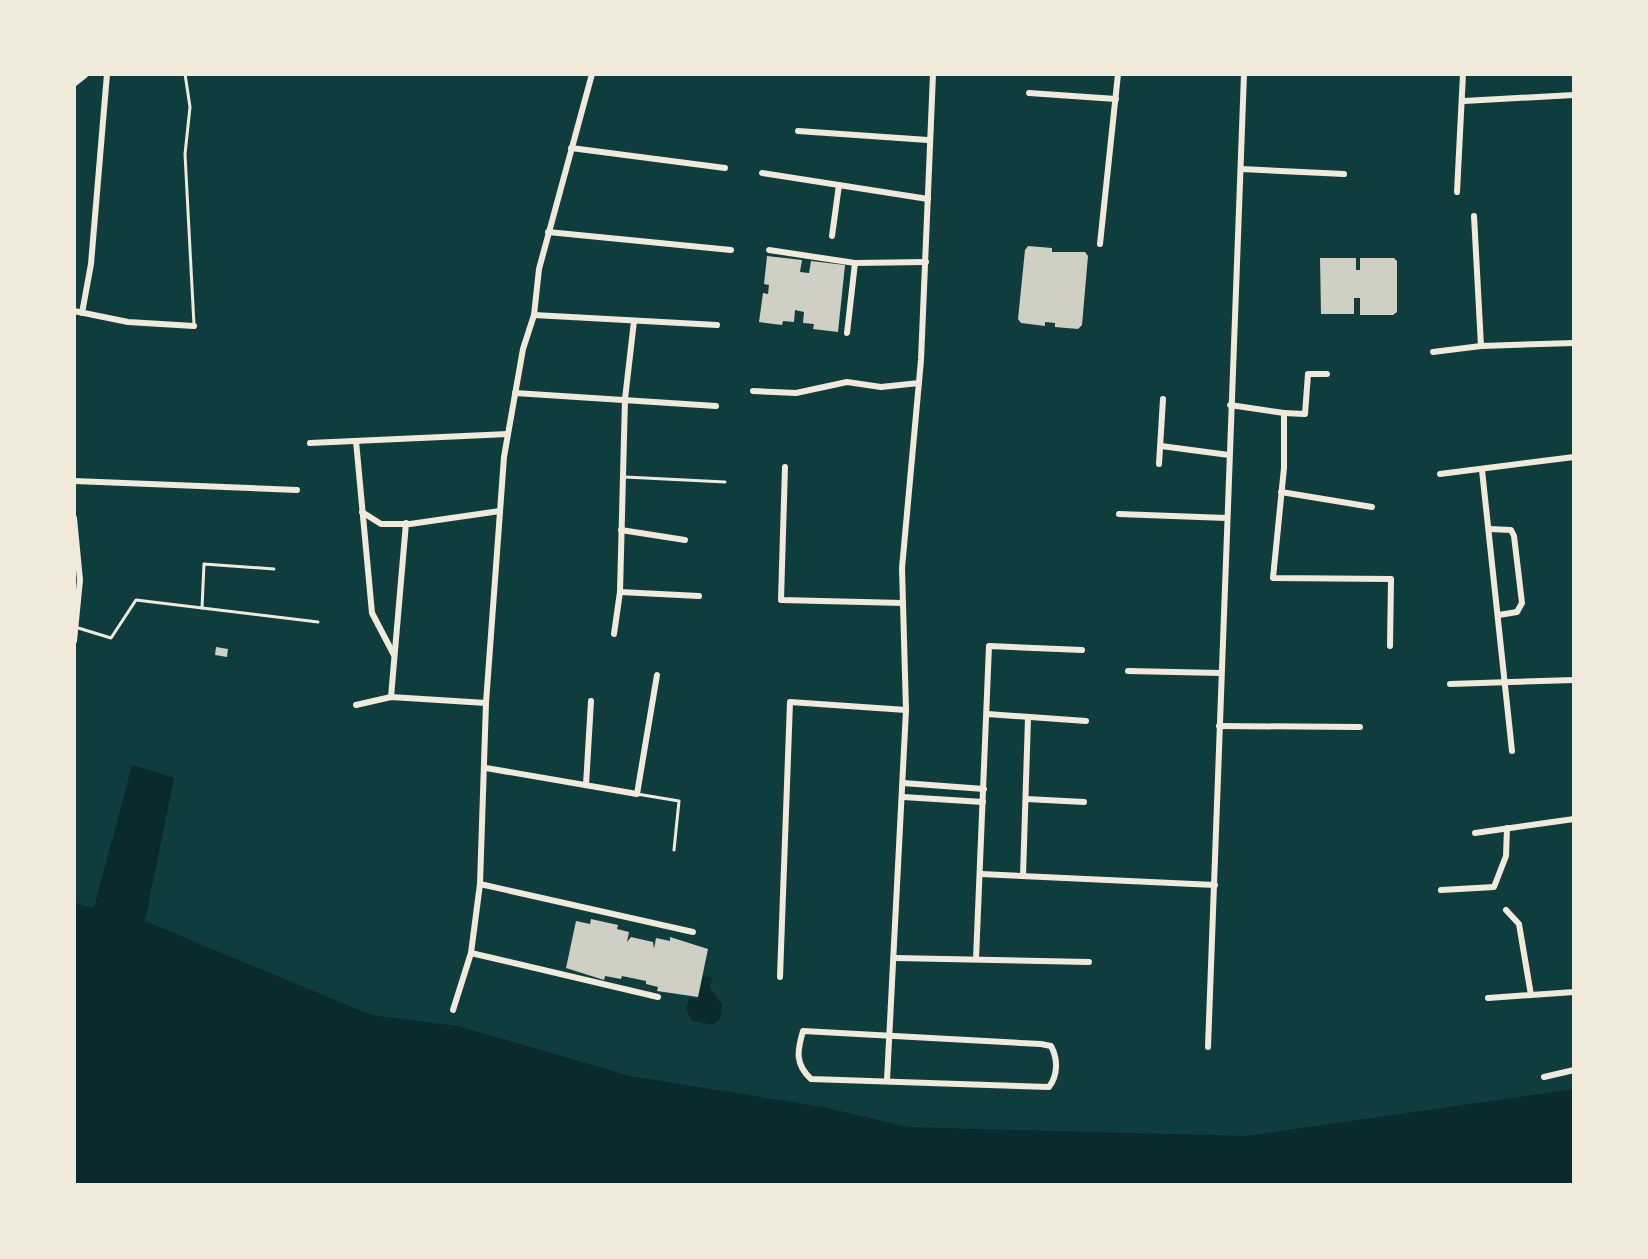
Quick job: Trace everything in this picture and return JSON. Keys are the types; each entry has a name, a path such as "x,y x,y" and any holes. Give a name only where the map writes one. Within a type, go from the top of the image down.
{"main road":[{"path":"74,82 84,74"}],"street":[{"path":"82,313 91,264 107,74"},
{"path":"453,1010 471,953 480,884 486,703 508,434 534,315 539,269 592,74"},
{"path":"887,1080 906,710 902,568 919,383 933,74"},
{"path":"1100,244 1118,74"},
{"path":"1208,1047 1244,74"},
{"path":"1457,192 1463,74"},
{"path":"1029,93 1116,99"},
{"path":"1464,101 1574,95"},
{"path":"798,131 928,140"},
{"path":"571,148 725,168"},
{"path":"1241,169 1344,174"},
{"path":"762,173 928,199"},
{"path":"832,236 839,185"},
{"path":"1474,216 1481,346"},
{"path":"548,232 731,250"},
{"path":"769,250 855,263 926,262"},
{"path":"847,333 855,263"},
{"path":"74,311 128,322 194,326"},
{"path":"534,315 717,325"},
{"path":"614,634 620,592 625,399 634,321"},
{"path":"1433,352 1481,346 1574,343"},
{"path":"1230,405 1305,414 1308,374 1327,374"},
{"path":"753,391 796,393 847,382 881,387 919,383"},
{"path":"515,393 716,406"},
{"path":"1159,464 1163,399"},
{"path":"1284,413 1273,578 1391,579 1390,646"},
{"path":"310,443 508,434"},
{"path":"356,441 372,613 394,655"},
{"path":"1161,446 1229,455"},
{"path":"1440,474 1574,457"},
{"path":"785,467 781,600 903,603"},
{"path":"1482,470 1512,751"},
{"path":"74,481 297,490"},
{"path":"1281,492 1372,507"},
{"path":"362,512 381,524 500,511"},
{"path":"1119,514 1226,518"},
{"path":"74,518 80,580 74,641"},
{"path":"391,697 406,523"},
{"path":"1489,529 1511,530 1514,536 1522,603 1517,612 1499,615"},
{"path":"621,530 685,540"},
{"path":"620,592 699,596"},
{"path":"976,959 989,646 1082,650"},
{"path":"1128,671 1221,673"},
{"path":"486,768 637,794 657,675"},
{"path":"1450,684 1574,680"},
{"path":"356,705 391,697 486,703"},
{"path":"586,785 591,701"},
{"path":"780,977 790,702 906,710"},
{"path":"987,714 1086,721"},
{"path":"1023,876 1028,718"},
{"path":"1219,726 1360,727"},
{"path":"903,783 984,789"},
{"path":"903,797 983,802"},
{"path":"1026,799 1084,802"},
{"path":"1475,833 1574,819"},
{"path":"1441,890 1494,887 1506,856 1507,828"},
{"path":"981,874 1215,885"},
{"path":"480,884 693,932"},
{"path":"1506,910 1519,924 1531,995"},
{"path":"471,953 658,997"},
{"path":"895,958 1089,962"},
{"path":"1488,998 1574,992"},
{"path":"803,1031 890,1035 1051,1046 1056,1056 1054,1080 1049,1087 811,1079 802,1071 797,1058 803,1031"},
{"path":"1544,1077 1574,1070"}],"lane":[{"path":"185,74 190,107 185,154 194,326"},
{"path":"621,477 725,482"},
{"path":"202,608 204,564 274,569"},
{"path":"75,627 111,638 136,600 318,622"},
{"path":"637,794 679,801 674,850"}],"water":[{"path":"132,765 174,778 145,921 371,1015 458,1026 630,1076 823,1107 908,1127 1246,1136 1574,1089 1574,1185 74,1185 74,903 94,908"},
{"path":"703,976 712,977 710,987 722,1005 720,1019 713,1025 692,1021 686,1010 689,998 698,1000"}],"building":[{"path":"1028,246 1052,248 1052,252 1085,252 1088,256 1082,325 1078,329 1055,327 1055,323 1045,322 1045,326 1021,323 1018,319 1025,250"},
{"path":"767,256 802,260 800,272 809,273 811,261 845,265 838,332 813,329 814,324 803,323 804,312 795,310 794,322 783,321 782,325 759,322 763,293 768,294 769,285 764,284"},
{"path":"1320,258 1356,258 1356,270 1360,270 1360,258 1394,258 1397,261 1397,312 1393,315 1360,315 1360,298 1354,298 1354,314 1321,314"},
{"path":"216,647 228,649 227,657 215,655"},
{"path":"591,919 618,925 617,929 629,932 627,942 631,937 653,942 654,949 656,938 670,941 670,937 708,949 698,997 657,991 658,987 646,984 646,981 622,976 621,979 605,976 604,980 566,968 576,921 590,924"}]}
